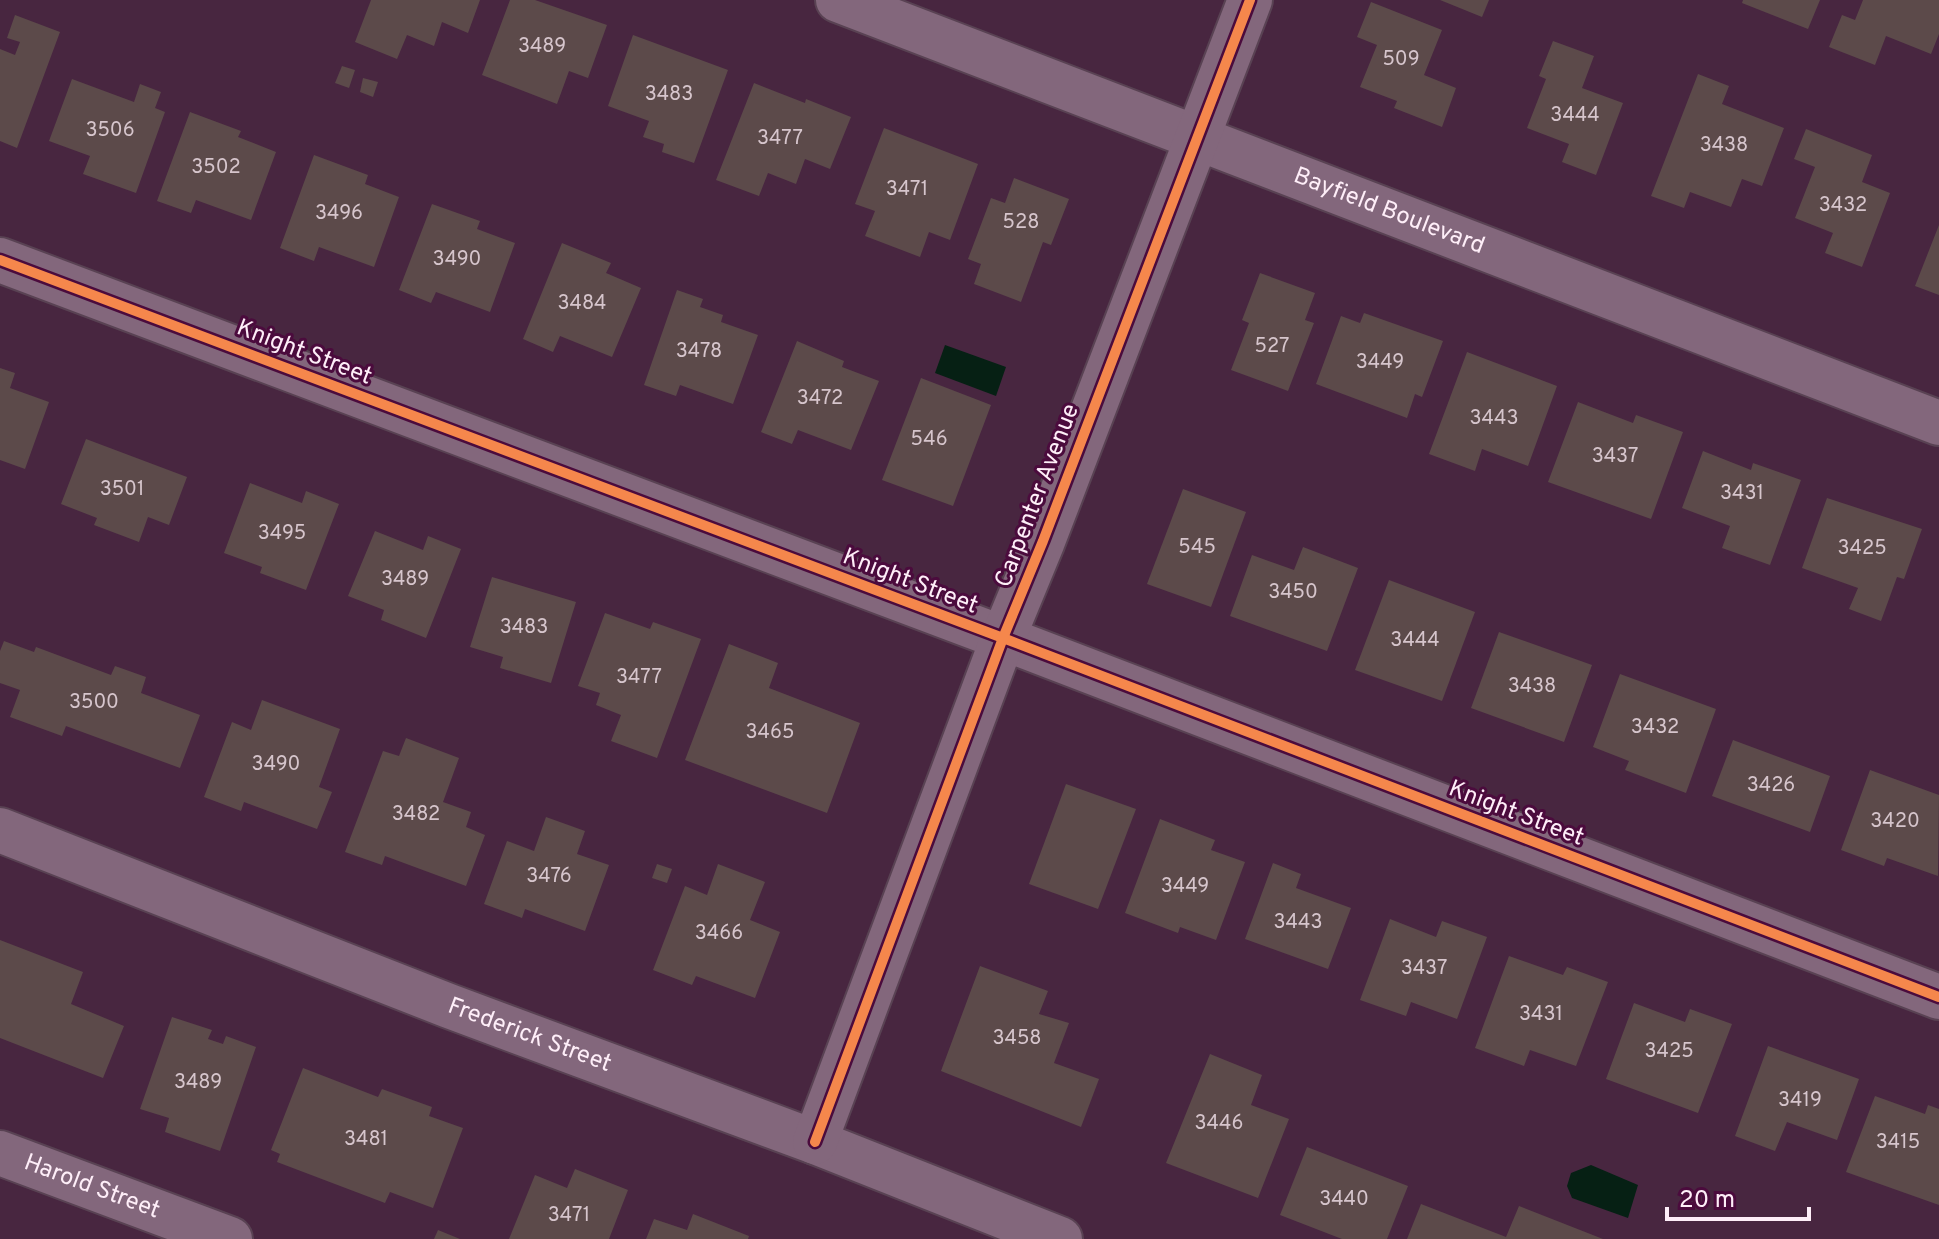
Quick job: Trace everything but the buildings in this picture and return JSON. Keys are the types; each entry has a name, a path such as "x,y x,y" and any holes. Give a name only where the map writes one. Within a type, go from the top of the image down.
{"street":[{"name":"Bayfield Boulevard","path":"838,0 1939,423"},
{"name":"Carpenter Avenue","path":"815,1142 1003,638 1250,0"},
{"name":"Knight Street","path":"0,260 1003,638 1939,997"},
{"name":"Frederick Street","path":"0,830 449,1006 815,1142 1060,1239"},
{"name":"Harold Street","path":"0,1153 230,1239"}],"shaded area":[{"path":"945,345 1006,367 996,396 935,373"},
{"path":"1591,1165 1638,1185 1628,1218 1572,1198 1567,1186 1571,1173"}],"cycle path":[{"path":"815,1142 1003,638 1250,0"},
{"path":"0,260 1003,638 1939,997"}]}
